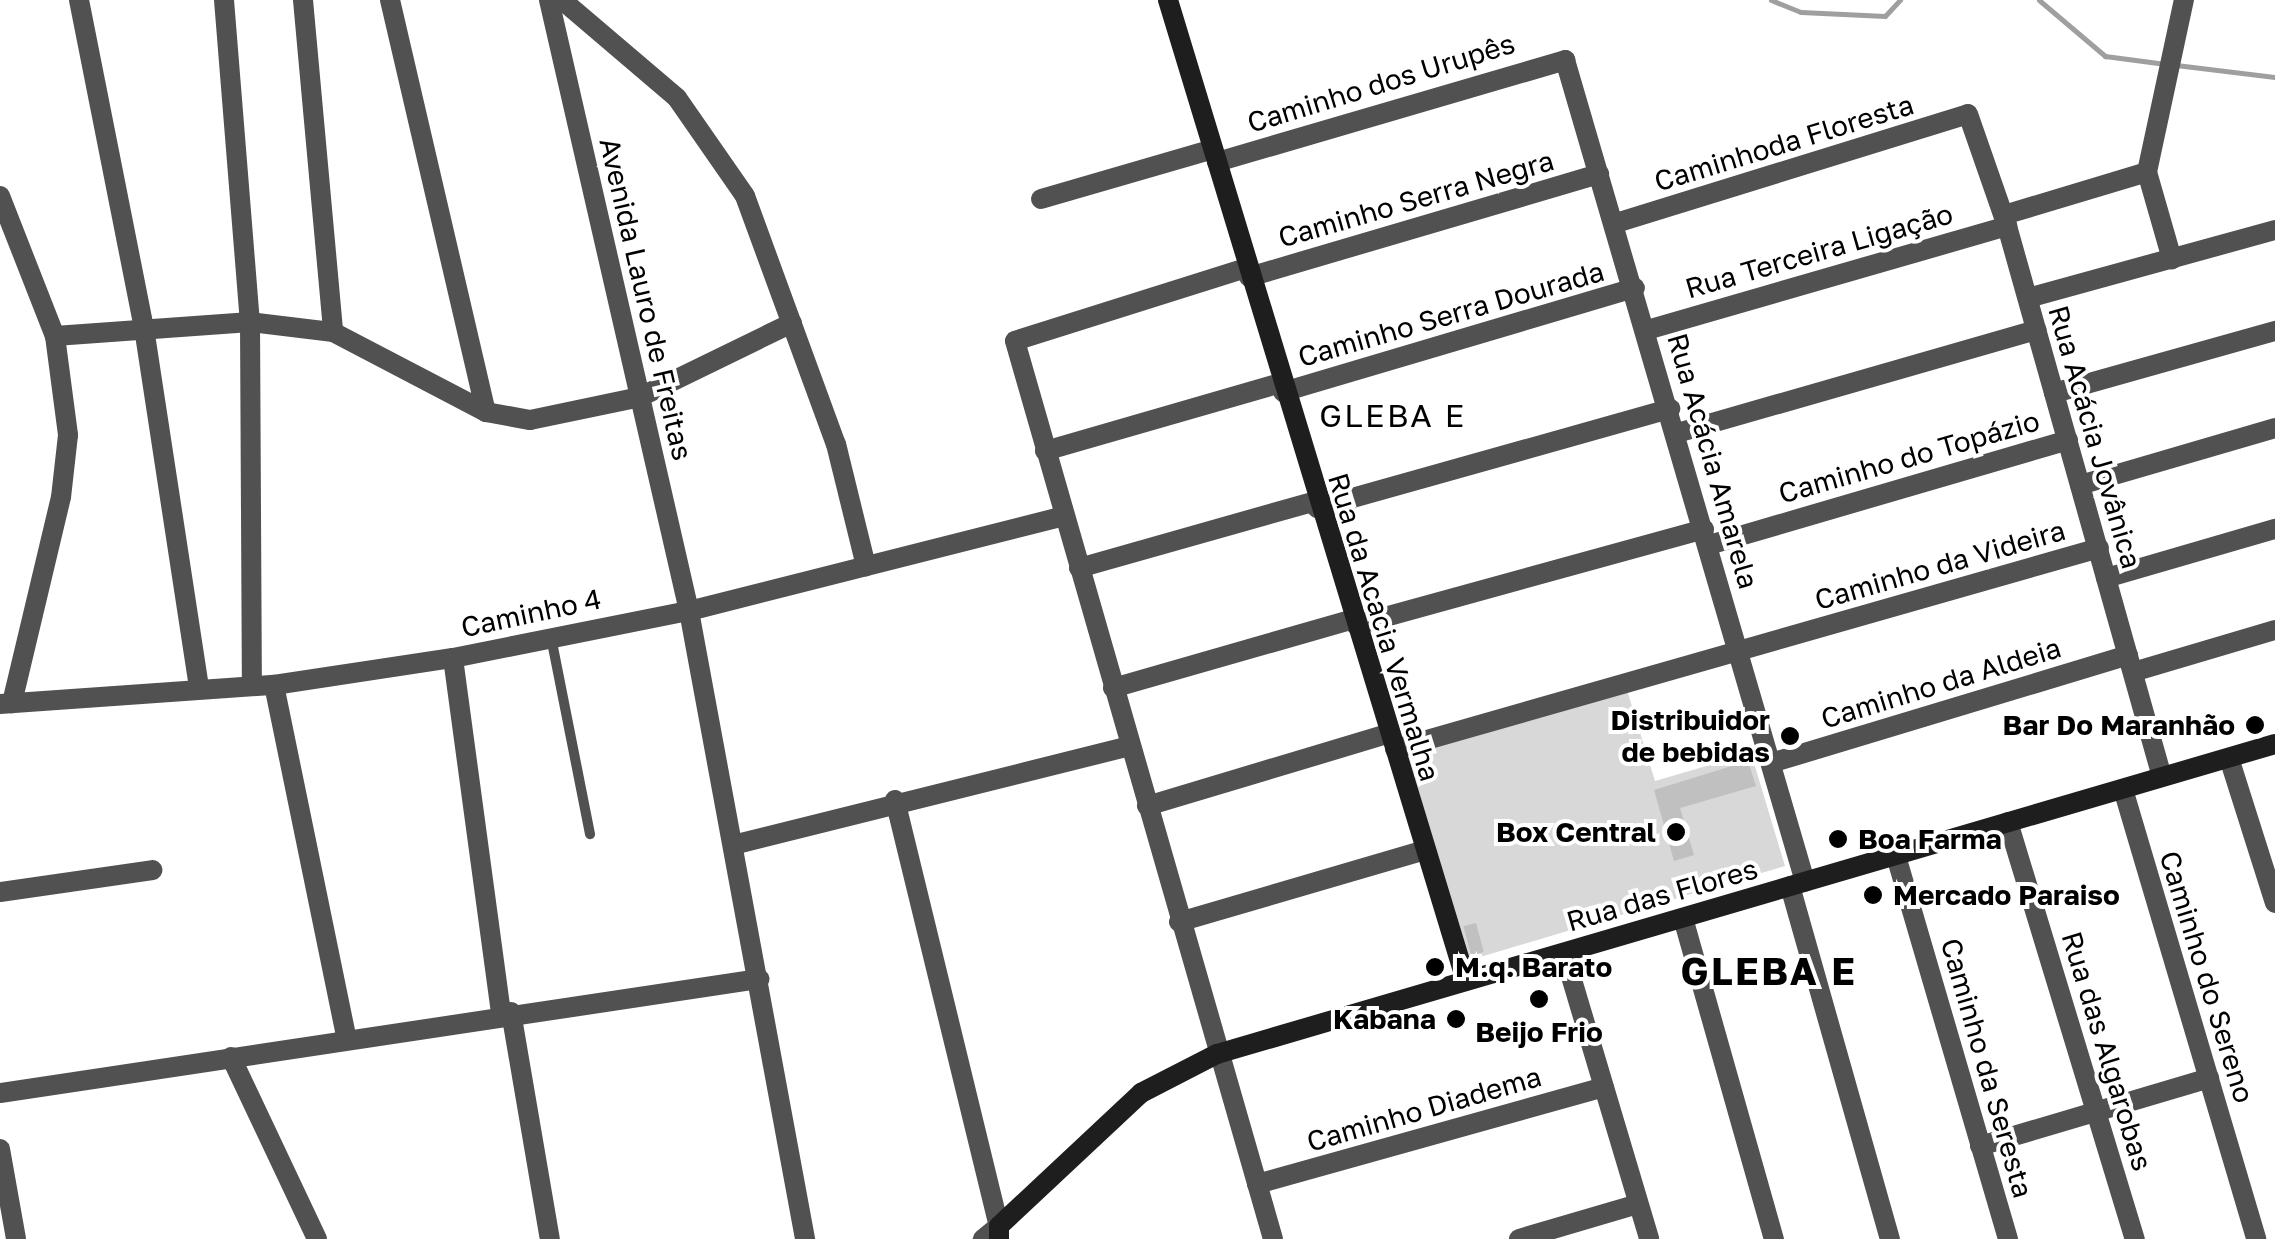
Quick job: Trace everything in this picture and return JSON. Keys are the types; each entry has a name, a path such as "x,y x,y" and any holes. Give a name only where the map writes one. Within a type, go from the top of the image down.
{"street":[{"path":"79,0 144,328 199,688"},
{"path":"224,0 250,322 252,686"},
{"path":"303,0 333,332"},
{"path":"390,0 486,412"},
{"name":"Avenida Lauro de Freitas","path":"549,0 689,611 805,1239"},
{"path":"562,0 650,70 712,140 745,196 836,444 866,566"},
{"name":"Rua da Acacia Vermalha","path":"1168,0 1316,504 1466,981"},
{"path":"2172,259 2147,172 2184,0"},
{"name":"Caminho dos Urupês","path":"1042,199 1215,156 1562,57"},
{"name":"Rua Acácia Amarela","path":"1562,57 1616,223 1771,764 1797,884 1890,1239"},
{"name":"Rua Acácia Jovânica","path":"1968,114 2028,298 2162,777"},
{"name":"Caminhoda Floresta","path":"1616,223 1968,114"},
{"name":"Rua Terceira Ligação","path":"1647,330 2147,172"},
{"name":"Caminho Serra Negra","path":"1046,451 1016,338 1599,174"},
{"path":"0,196 55,336 68,412 66,450 6,704"},
{"path":"2028,298 2275,230"},
{"name":"Caminho Serra Dourada","path":"1046,451 1635,288"},
{"path":"55,336 250,322 333,332 486,412 530,420 640,396 792,323"},
{"path":"1677,434 2037,330"},
{"path":"2054,392 2275,331"},
{"path":"1079,568 1670,410"},
{"path":"2080,486 2275,428"},
{"name":"Caminho do Topázio","path":"1113,688 1354,622 1706,537 2068,440"},
{"path":"1046,451 1273,1239"},
{"name":"Caminho 4","path":"6,704 199,688 274,686 452,658 689,611 1064,516"},
{"path":"2106,578 2275,529"},
{"name":"Caminho da Videira","path":"1147,806 2098,548"},
{"name":"Caminho da Aldeia","path":"1771,764 2130,664 2275,630"},
{"path":"452,658 506,1013 550,1239"},
{"path":"274,686 348,1040"},
{"name":"Rua das Flores","path":"994,1235 1140,1093 1217,1054 2275,744"},
{"path":"734,845 895,800 1129,746"},
{"path":"2228,758 2275,904"},
{"name":"Caminho do Sereno","path":"2122,789 2256,1239"},
{"path":"895,800 994,1235"},
{"name":"Rua das Algarobas","path":"2008,822 2135,1239"},
{"path":"1179,922 1426,850"},
{"name":"Caminho da Seresta","path":"1896,856 2008,1239"},
{"path":"0,892 152,870"},
{"path":"1683,918 1774,1239"},
{"path":"1564,953 1649,1239"},
{"path":"0,1093 506,1013 759,979"},
{"path":"231,1058 317,1239"},
{"path":"1980,1146 2208,1078"},
{"name":"Caminho Diadema","path":"1258,1184 1604,1087"},
{"path":"0,1148 16,1239"},
{"path":"1519,1239 1638,1204"}],"lane":[{"path":"551,636 590,834"}],"shaded area":[{"path":"1626,687 1655,781 1751,753 1785,866 1467,961 1407,750"}],"building":[{"name":"Box Central","path":"1748,761 1756,786 1680,808 1694,855 1674,861 1654,790"},
{"path":"1476,923 1484,952 1471,955 1463,926"}],"waterway":[{"path":"1771,0 1801,12 1885,16 1900,0"},
{"path":"2039,0 2105,56 2165,64"},
{"path":"2176,65 2275,77"}],"place":[{"name":"Bar Do Maranhão","path":"2255,725"},
{"name":"Distribuidor de bebidas","path":"1790,736"},
{"name":"Box Central","path":"1676,832"},
{"name":"Boa Farma","path":"1838,839"},
{"name":"Mercado Paraiso","path":"1873,895"},
{"name":"M.q. Barato","path":"1435,967"},
{"name":"Beijo Frio","path":"1539,999"},
{"name":"Kabana","path":"1456,1019"}],"district":[{"name":"GLEBA E","path":"1393,415"},
{"name":"GLEBA E","path":"1769,971"}]}
